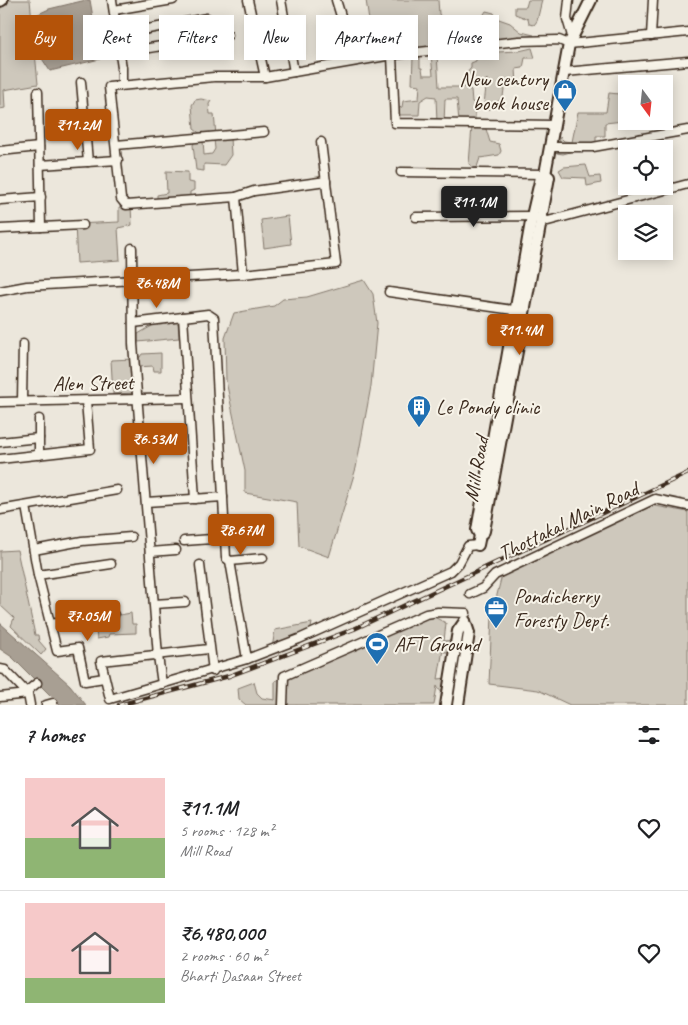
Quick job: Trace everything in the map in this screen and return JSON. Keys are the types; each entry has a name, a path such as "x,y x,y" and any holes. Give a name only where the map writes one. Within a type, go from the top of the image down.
{"main road":[{"name":"Mill Road","path":"479,540 484,531 536,216 549,177 545,174 570,40 591,0"},
{"path":"446,705 458,631 465,621 470,633 458,705"}],"street":[{"path":"112,0 114,15"},
{"path":"114,10 173,0"},
{"path":"248,0 265,77"},
{"path":"281,0 294,72"},
{"path":"336,0 355,61"},
{"path":"569,0 566,19 570,40"},
{"path":"651,36 653,0"},
{"path":"418,53 520,41 651,36 688,32"},
{"path":"120,60 122,85"},
{"path":"326,181 254,191 236,197 126,205 121,199 109,87 214,77 265,77 362,60"},
{"path":"392,60 395,123 553,125"},
{"path":"565,72 688,61"},
{"path":"81,82 88,162"},
{"path":"38,92 41,227"},
{"path":"550,147 593,147 688,130"},
{"path":"116,145 264,132"},
{"path":"0,291 27,286 133,282 243,274 336,264 321,142"},
{"path":"0,151 39,147"},
{"path":"40,165 118,160"},
{"path":"401,172 545,174"},
{"path":"416,217 536,216 548,220 688,184"},
{"path":"236,197 243,274"},
{"path":"0,200 41,198"},
{"path":"0,229 83,225"},
{"path":"132,248 137,400 158,656 162,684"},
{"path":"389,292 519,311"},
{"path":"133,323 208,314 211,314 215,322 226,558 230,561 247,659"},
{"path":"183,317 195,499"},
{"path":"22,401 23,344"},
{"name":"Alen Street","path":"0,402 187,398"},
{"path":"0,459 90,449 86,400"},
{"path":"39,419 39,454"},
{"path":"0,442 39,438"},
{"path":"0,510 118,490"},
{"path":"146,502 223,497"},
{"name":"Thottakal Main Road","path":"470,594 483,588 495,575 655,499 688,506"},
{"path":"26,506 38,575 57,652 78,648 85,681 104,678"},
{"path":"34,550 82,542 131,537"},
{"path":"184,541 226,538"},
{"path":"209,649 101,661 110,699 213,671 299,639 451,571 459,563 468,546 479,540"},
{"path":"150,552 176,550"},
{"path":"230,561 263,558"},
{"path":"38,575 111,564"},
{"path":"200,565 213,671"},
{"path":"154,604 185,602"},
{"path":"283,705 284,676 426,614 438,612 466,614"},
{"path":"50,624 114,615"},
{"path":"0,669 5,670 27,693 30,705"},
{"path":"0,697 27,693 37,683"}],"shaded area":[{"path":"0,0 30,0 31,15 15,15 15,60 36,60 38,84 4,90 5,108 0,109"},
{"path":"90,0 93,15 83,15 83,60 96,60 50,71 43,60 73,60 73,15 36,15 49,9"},
{"path":"366,0 438,0 440,15 428,15 428,48 418,50 418,15 368,15"},
{"path":"528,0 542,0 537,21 534,25 529,24 528,19 515,14 515,7 526,7"},
{"path":"486,11 495,15 483,15"},
{"path":"499,19 510,23 521,32 534,35 532,39 499,41"},
{"path":"532,48 535,58 525,58 523,68 516,69 517,84 504,89 503,97 489,110 484,104 487,79 485,82 474,83 473,87 467,84 466,74 471,68 471,63 476,60 499,60 499,52"},
{"path":"418,57 420,57 420,68 422,68 423,75 433,75 432,60 437,60 439,87 465,87 471,90 472,102 475,103 475,122 459,122 457,99 445,99 444,123 437,123 436,97 428,96 420,101 419,115 397,115 397,109 402,107 403,101 419,99 420,85 412,84 413,60 418,60"},
{"path":"609,93 618,94 618,122 605,123 605,136 596,136 596,145 563,154 557,153 560,137 564,141 572,142 578,112 606,112"},
{"path":"195,100 211,101 209,104 210,114 214,114 216,135 202,135 194,129 192,105"},
{"path":"472,126 486,129 490,142 499,144 501,151 499,155 480,158 477,167 474,168 469,164"},
{"path":"230,138 231,155 224,165 204,164 204,171 196,170 193,145 195,140 203,140 204,155 212,154 215,149 214,139"},
{"path":"586,165 590,177 600,176 601,183 587,186 586,178 563,177 559,170 564,167"},
{"path":"166,171 188,172 188,182 194,183 194,190 190,192 190,197 157,203 157,195 167,193"},
{"path":"119,207 131,207 132,225 118,228 120,260 77,263 75,224 119,222"},
{"path":"288,216 291,244 264,248 261,220"},
{"path":"364,280 373,294 377,323 371,386 356,468 329,557 299,546 297,502 245,493 245,471 226,381 225,338 234,313 274,306 283,299 307,297"},
{"path":"178,321 179,338 138,342 138,334 157,323"},
{"path":"161,353 161,371 154,371 153,366 137,367 137,358 142,354"},
{"path":"133,359 135,393 113,394 111,360"},
{"path":"650,505 688,512 688,705 570,705 538,690 489,684 492,615 502,575"},
{"path":"17,550 35,635 38,635 39,641 46,649 41,655 11,626 14,618 0,605 0,551"},
{"path":"131,613 132,624 136,624 136,633 109,634 108,637 97,639 95,623 115,620 114,616"},
{"name":"AFT Ground","path":"434,617 446,623 444,641 453,640 451,652 444,652 443,649 438,679 447,678 445,690 439,690 437,686 434,705 246,705 239,699 238,688 254,682 257,693 262,698 275,700 275,681 420,619"},
{"path":"0,623 70,685 86,705 60,705 12,657 0,649"},
{"path":"312,623 310,633 272,648 275,630"}],"railway":[{"path":"119,705 229,676 354,629 688,473"}],"place":[{"name":"New century book house","path":"565,112"},
{"name":"Le Pondy clinic","path":"419,428"},
{"name":"Pondicherry Foresty Dept.","path":"496,629"},
{"name":"AFT Ground","path":"377,665"}]}
